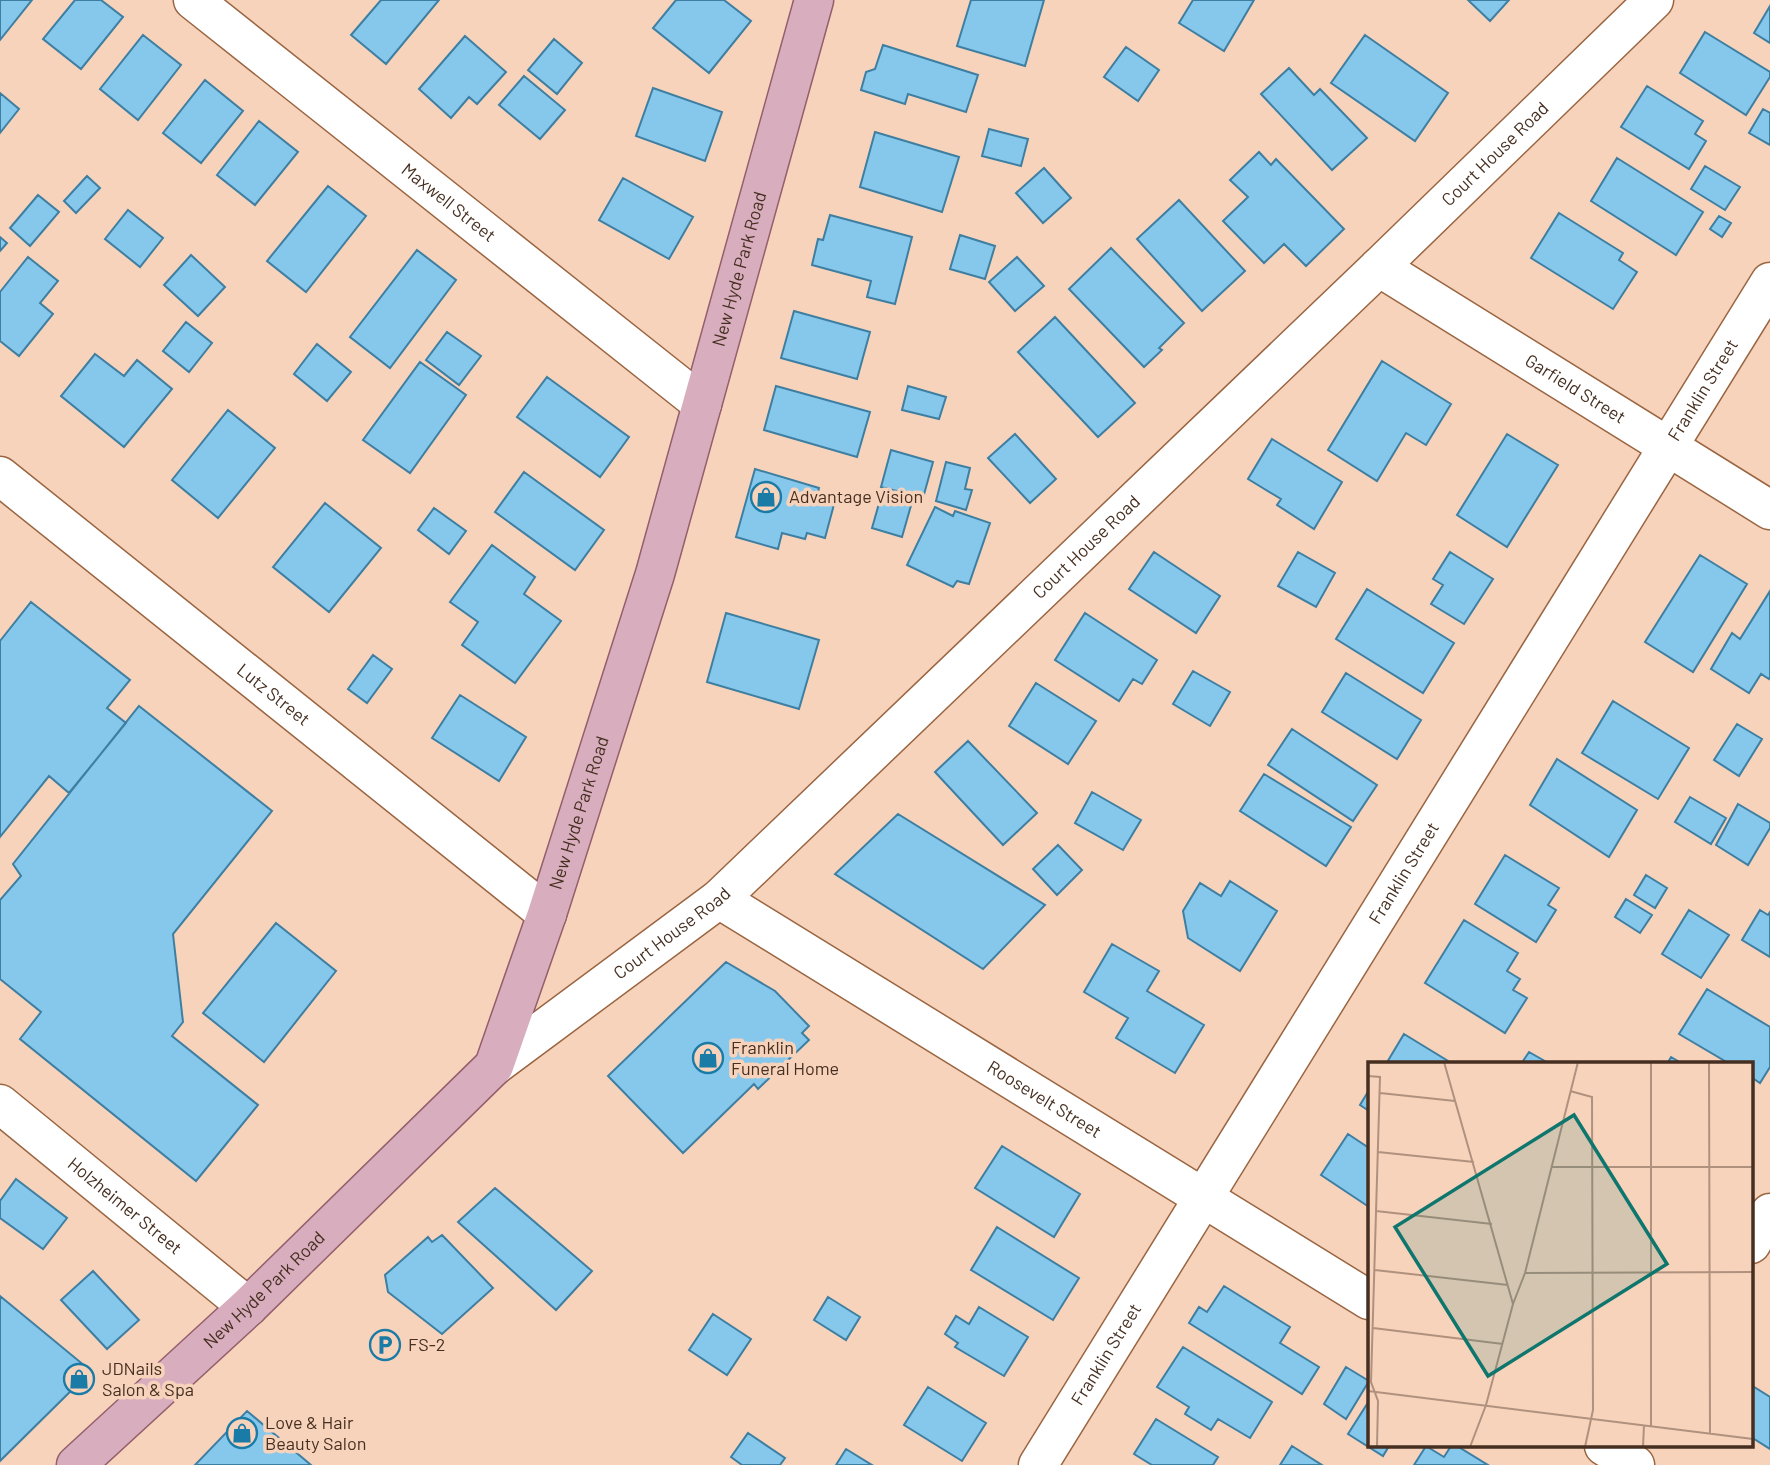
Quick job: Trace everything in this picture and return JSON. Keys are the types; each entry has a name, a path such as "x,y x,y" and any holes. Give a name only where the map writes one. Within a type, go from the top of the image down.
{"main road":[{"name":"New Hyde Park Road","path":"76,1465 248,1307 494,1066 547,914 655,574 814,0"}],"street":[{"name":"Maxwell Street","path":"193,0 702,404"},
{"name":"Court House Road","path":"494,1066 719,899 1654,0"},
{"name":"Garfield Street","path":"1379,267 1770,510"},
{"name":"Franklin Street","path":"1038,1465 1770,282"},
{"name":"Lutz Street","path":"0,476 547,914"},
{"name":"Roosevelt Street","path":"719,899 1368,1299"},
{"name":"Holzheimer Street","path":"0,1104 248,1307"},
{"path":"1752,1242 1770,1213"}],"building":[{"path":"0,0 32,0 0,40"},
{"path":"75,0 101,0 123,17 81,69 43,39"},
{"path":"381,0 439,0 386,64 351,35"},
{"path":"676,0 724,0 751,21 709,73 653,28"},
{"path":"971,0 1044,0 1025,66 957,46"},
{"path":"1193,0 1254,0 1224,51 1179,23"},
{"path":"1468,0 1509,0 1490,21"},
{"path":"1770,6 1770,43 1754,33"},
{"path":"1705,32 1770,72 1770,77 1746,115 1680,73"},
{"path":"143,35 181,65 138,120 100,89"},
{"path":"1365,35 1448,93 1415,141 1331,83"},
{"path":"465,36 506,72 477,104 469,97 451,118 419,89"},
{"path":"554,39 582,63 557,94 528,70"},
{"path":"883,45 978,75 966,112 908,94 905,104 861,90 866,72 875,69"},
{"path":"1126,47 1159,70 1138,101 1104,77"},
{"path":"1289,68 1314,95 1320,89 1367,138 1332,170 1261,94"},
{"path":"524,76 565,110 540,139 499,105"},
{"path":"205,80 243,111 201,163 163,133"},
{"path":"1647,86 1703,121 1695,134 1706,141 1689,169 1621,127"},
{"path":"653,88 722,112 705,161 636,136"},
{"path":"0,93 19,109 0,133"},
{"path":"1763,109 1770,113 1770,145 1749,133"},
{"path":"259,121 298,152 255,205 217,175"},
{"path":"989,129 1028,139 1021,166 982,156"},
{"path":"875,132 959,157 942,212 860,187"},
{"path":"1259,152 1271,165 1276,159 1344,229 1306,266 1284,244 1264,263 1223,221 1248,197 1230,180"},
{"path":"1617,158 1703,212 1676,255 1591,201"},
{"path":"1705,166 1740,187 1725,210 1691,189"},
{"path":"1044,168 1071,198 1043,223 1016,193"},
{"path":"87,176 100,188 76,213 64,201"},
{"path":"623,178 693,217 669,259 599,220"},
{"path":"328,186 366,216 306,292 267,261"},
{"path":"38,195 59,212 30,246 10,228"},
{"path":"1179,200 1245,271 1202,311 1137,239"},
{"path":"128,210 163,238 140,267 105,239"},
{"path":"1559,213 1623,253 1619,260 1637,272 1613,309 1531,258"},
{"path":"830,215 912,237 895,304 867,297 871,281 812,265 818,239 823,240"},
{"path":"1719,216 1731,223 1722,237 1710,229"},
{"path":"960,235 995,246 985,279 950,269"},
{"path":"0,237 7,243 0,251"},
{"path":"1111,248 1184,323 1144,367 1069,289"},
{"path":"417,250 456,280 390,368 350,337"},
{"path":"191,255 225,287 198,316 164,285"},
{"path":"28,257 58,281 40,303 53,314 19,356 0,341 0,292"},
{"path":"1017,257 1044,286 1015,311 989,282"},
{"path":"794,311 870,332 857,379 781,358"},
{"path":"1055,317 1135,403 1098,437 1018,352"},
{"path":"186,322 212,343 189,372 163,351"},
{"path":"447,332 481,356 459,385 426,360"},
{"path":"317,344 351,372 327,401 294,374"},
{"path":"95,354 124,376 137,360 172,389 124,447 61,396"},
{"path":"1382,361 1451,404 1426,445 1406,433 1377,481 1328,450"},
{"path":"420,362 466,395 410,473 363,440"},
{"path":"547,377 629,437 600,477 517,417"},
{"path":"776,386 870,412 857,457 764,430"},
{"path":"908,386 946,397 939,419 902,410"},
{"path":"228,410 275,448 218,518 172,480"},
{"path":"1015,434 1056,479 1030,503 988,458"},
{"path":"1507,434 1558,465 1507,547 1457,515"},
{"path":"1272,439 1342,482 1314,529 1277,505 1281,499 1248,479"},
{"path":"891,450 933,462 923,498 881,487"},
{"path":"946,462 970,468 965,489 972,490 966,510 936,501"},
{"path":"755,469 819,488 818,492 836,497 825,538 807,533 805,539 782,533 778,549 736,537"},
{"path":"524,472 604,530 575,570 495,512"},
{"path":"882,493 912,502 902,537 872,528"},
{"path":"325,503 381,548 329,612 273,567"},
{"path":"935,507 953,516 955,511 990,523 969,584 957,581 953,587 907,565"},
{"path":"434,508 466,531 449,554 418,530"},
{"path":"492,545 535,577 524,594 561,621 515,683 462,645 478,622 450,602"},
{"path":"1154,552 1220,596 1196,633 1129,589"},
{"path":"1298,552 1335,573 1316,607 1278,586"},
{"path":"1450,552 1493,579 1464,624 1431,604 1443,585 1433,579"},
{"path":"1700,555 1747,584 1693,672 1645,642"},
{"path":"1367,589 1454,643 1423,693 1336,639"},
{"path":"1770,591 1770,677 1769,679 1761,674 1749,693 1711,669 1732,633 1740,639"},
{"path":"31,602 130,680 107,708 126,723 69,793 49,776 0,837 0,641"},
{"path":"726,613 819,640 799,709 707,682"},
{"path":"1085,613 1157,660 1142,684 1133,679 1119,701 1055,660"},
{"path":"373,655 392,669 367,703 348,689"},
{"path":"1193,671 1230,692 1210,726 1173,704"},
{"path":"1346,673 1421,720 1397,759 1322,712"},
{"path":"1036,683 1096,721 1068,764 1009,726"},
{"path":"460,695 526,737 499,781 432,738"},
{"path":"1613,701 1689,748 1658,799 1582,753"},
{"path":"139,706 272,811 173,934 183,1022 172,1036 258,1105 196,1181 20,1039 41,1012 0,979 0,900 21,876 13,864"},
{"path":"1737,724 1762,739 1739,776 1714,760"},
{"path":"1292,729 1377,785 1353,821 1268,765"},
{"path":"968,741 1037,813 1003,845 935,772"},
{"path":"1557,759 1637,810 1609,857 1530,805"},
{"path":"1264,774 1351,827 1326,866 1240,811"},
{"path":"1092,792 1141,820 1123,850 1075,823"},
{"path":"1690,797 1726,818 1711,844 1675,822"},
{"path":"1738,804 1770,823 1770,828 1748,865 1716,845"},
{"path":"898,814 1045,905 983,969 835,874"},
{"path":"1058,845 1082,870 1057,895 1033,869"},
{"path":"1505,855 1559,888 1548,905 1556,910 1536,942 1475,904"},
{"path":"1646,875 1667,888 1655,908 1634,895"},
{"path":"1230,881 1277,911 1240,971 1188,938 1183,911 1200,883 1221,896"},
{"path":"1626,899 1652,915 1640,933 1615,917"},
{"path":"1689,910 1729,935 1701,978 1662,954"},
{"path":"1760,910 1768,915 1770,912 1770,957 1742,940"},
{"path":"1464,920 1518,953 1507,971 1520,979 1513,990 1527,998 1505,1033 1425,983"},
{"path":"276,923 336,971 264,1062 203,1013"},
{"path":"1112,944 1159,971 1147,991 1204,1025 1175,1073 1116,1038 1128,1018 1084,992"},
{"name":"Franklin Funeral Home","path":"726,962 775,991 809,1026 802,1033 809,1040 758,1089 754,1084 683,1153 608,1076"},
{"path":"1707,989 1770,1027 1770,1067 1760,1083 1752,1078 1752,1062 1727,1062 1679,1034"},
{"path":"1404,1034 1450,1062 1387,1062"},
{"path":"1529,1052 1546,1062 1522,1062"},
{"path":"1368,1092 1368,1110 1360,1105"},
{"path":"1348,1134 1368,1147 1368,1206 1321,1175"},
{"path":"1002,1146 1080,1194 1054,1237 975,1188"},
{"path":"16,1179 67,1218 43,1249 0,1218 0,1201"},
{"path":"495,1188 592,1271 556,1310 458,1222"},
{"path":"997,1227 1079,1278 1053,1320 971,1270"},
{"path":"442,1235 493,1288 442,1334 388,1292 385,1275 428,1237 432,1242"},
{"path":"93,1271 139,1320 107,1349 61,1300"},
{"path":"1224,1286 1290,1327 1280,1343 1319,1367 1302,1394 1189,1323 1199,1307 1207,1312"},
{"path":"0,1296 91,1371 0,1461"},
{"path":"828,1297 860,1317 846,1340 814,1320"},
{"path":"979,1307 1028,1337 1004,1376 955,1347 958,1343 945,1334 956,1316 969,1324"},
{"path":"713,1314 751,1339 727,1375 689,1350"},
{"path":"1183,1347 1272,1402 1250,1438 1218,1419 1211,1430 1185,1414 1189,1407 1157,1387"},
{"path":"1346,1367 1368,1380 1346,1419 1324,1404"},
{"path":"1752,1386 1770,1397 1770,1449 1752,1438"},
{"path":"928,1387 986,1423 962,1461 904,1425"},
{"path":"1368,1403 1368,1447 1348,1434"},
{"path":"247,1411 311,1465 195,1465"},
{"path":"1156,1419 1218,1457 1213,1465 1152,1465 1134,1454"},
{"path":"748,1433 785,1458 780,1465 742,1465 731,1457"},
{"path":"1292,1446 1322,1465 1280,1465"},
{"path":"1370,1448 1388,1448 1383,1456"},
{"path":"1425,1448 1444,1457 1450,1448 1460,1448 1488,1465 1414,1465"},
{"path":"846,1449 872,1465 836,1465"}],"place":[{"name":"Advantage Vision","path":"766,497"},
{"name":"Franklin Funeral Home","path":"708,1058"},
{"name":"FS-2","path":"385,1345"},
{"name":"JDNails Salon & Spa","path":"79,1379"},
{"name":"Love & Hair Beauty Salon","path":"242,1433"}]}
